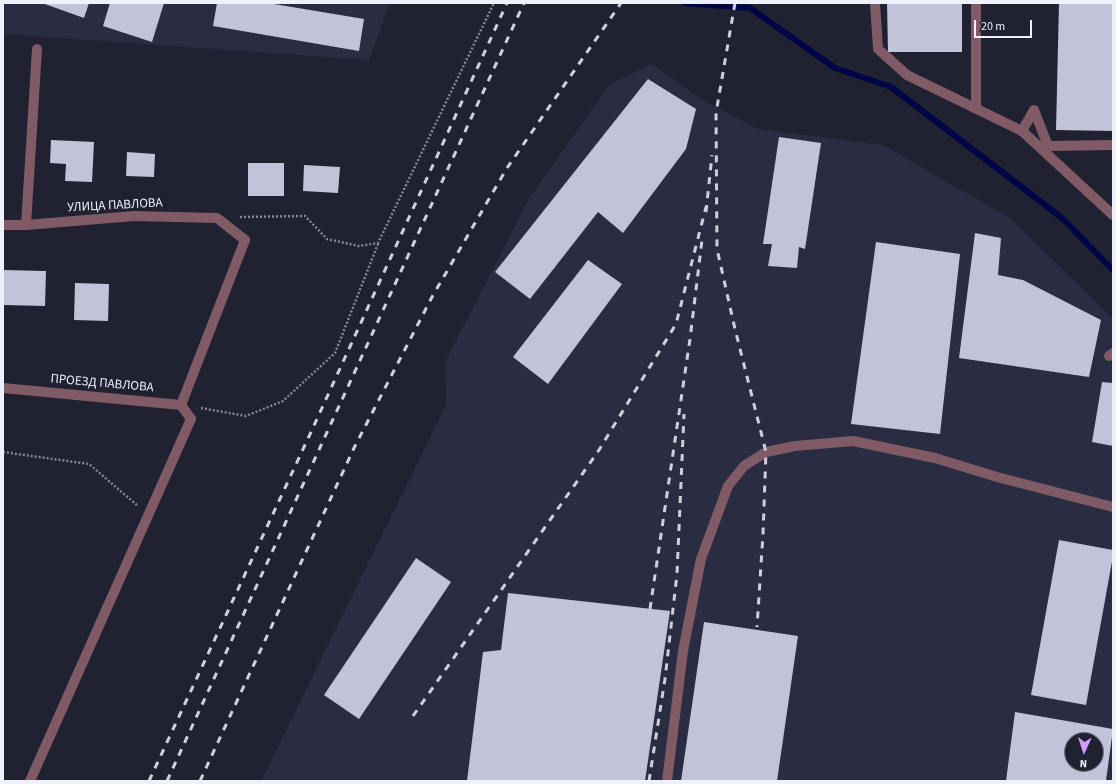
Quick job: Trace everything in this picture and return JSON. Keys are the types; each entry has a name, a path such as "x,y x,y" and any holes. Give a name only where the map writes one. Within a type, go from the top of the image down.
{"street":[{"path":"875,3 878,49 907,75 1022,131 1113,215"},
{"path":"976,3 976,109"},
{"path":"26,225 37,49"},
{"path":"1022,131 1034,110 1048,146 1113,145"},
{"name":"УЛИЦА ПАВЛОВА","path":"3,225 26,225 134,216 217,218"},
{"path":"30,781 191,419 181,405 244,240 217,218"},
{"name":"ПРОЕЗД ПАВЛОВА","path":"3,388 181,405"},
{"path":"667,781 683,651 701,558 728,486 744,466 766,452 795,446 853,442 935,458 997,477 1113,507"}],"path":[{"path":"181,405 246,416 283,401 335,353 378,243 494,3"},
{"path":"217,218 305,216 327,239 359,246 378,243"},
{"path":"3,452 90,464 148,515"}],"shaded area":[{"path":"3,3 390,3 369,60 3,34"},
{"path":"652,64 704,101 758,129 883,145 1010,218 1113,319 1113,781 261,781 446,405 445,362 530,197 610,84"}],"building":[{"path":"42,3 89,3 84,18"},
{"path":"110,3 164,3 152,42 103,26"},
{"path":"217,3 268,3 364,19 359,51 213,26"},
{"path":"887,3 962,3 962,52 888,52"},
{"path":"1059,3 1113,3 1113,131 1056,130"},
{"path":"648,79 696,109 686,149 623,233 598,212 530,299 495,272"},
{"path":"779,137 821,143 805,249 799,247 797,268 768,266 772,244 763,244"},
{"path":"51,140 94,142 92,182 65,181 66,164 50,163"},
{"path":"127,152 155,154 154,177 126,176"},
{"path":"248,163 284,163 284,196 248,196"},
{"path":"304,165 340,167 338,193 303,191"},
{"path":"975,233 1001,238 998,275 1023,280 1101,320 1089,377 959,358"},
{"path":"876,242 960,254 940,434 851,424"},
{"path":"588,260 622,284 548,384 513,357"},
{"path":"3,270 46,271 45,306 3,305"},
{"path":"75,283 109,284 108,321 74,320"},
{"path":"1102,382 1113,383 1113,446 1092,442"},
{"path":"1059,540 1113,550 1086,705 1031,695"},
{"path":"416,558 451,582 359,719 324,695"},
{"path":"508,593 670,611 645,781 467,781 483,652 501,650"},
{"path":"704,622 798,636 777,781 681,781"},
{"path":"1015,712 1113,729 1106,781 1006,781"}],"waterway":[{"path":"685,3 750,8 835,68 891,87 1062,218 1113,270"}],"railway":[{"path":"149,781 311,432 507,3"},
{"path":"167,781 524,3"},
{"path":"200,781 354,448 432,297 507,168 621,3"},
{"path":"735,3 716,113 717,249 735,329 766,452 763,534 757,627"},
{"path":"706,212 712,155"},
{"path":"413,716 599,450 676,324 706,207"},
{"path":"650,609 690,339 702,240"},
{"path":"649,781 665,679 677,574 684,414"}]}
